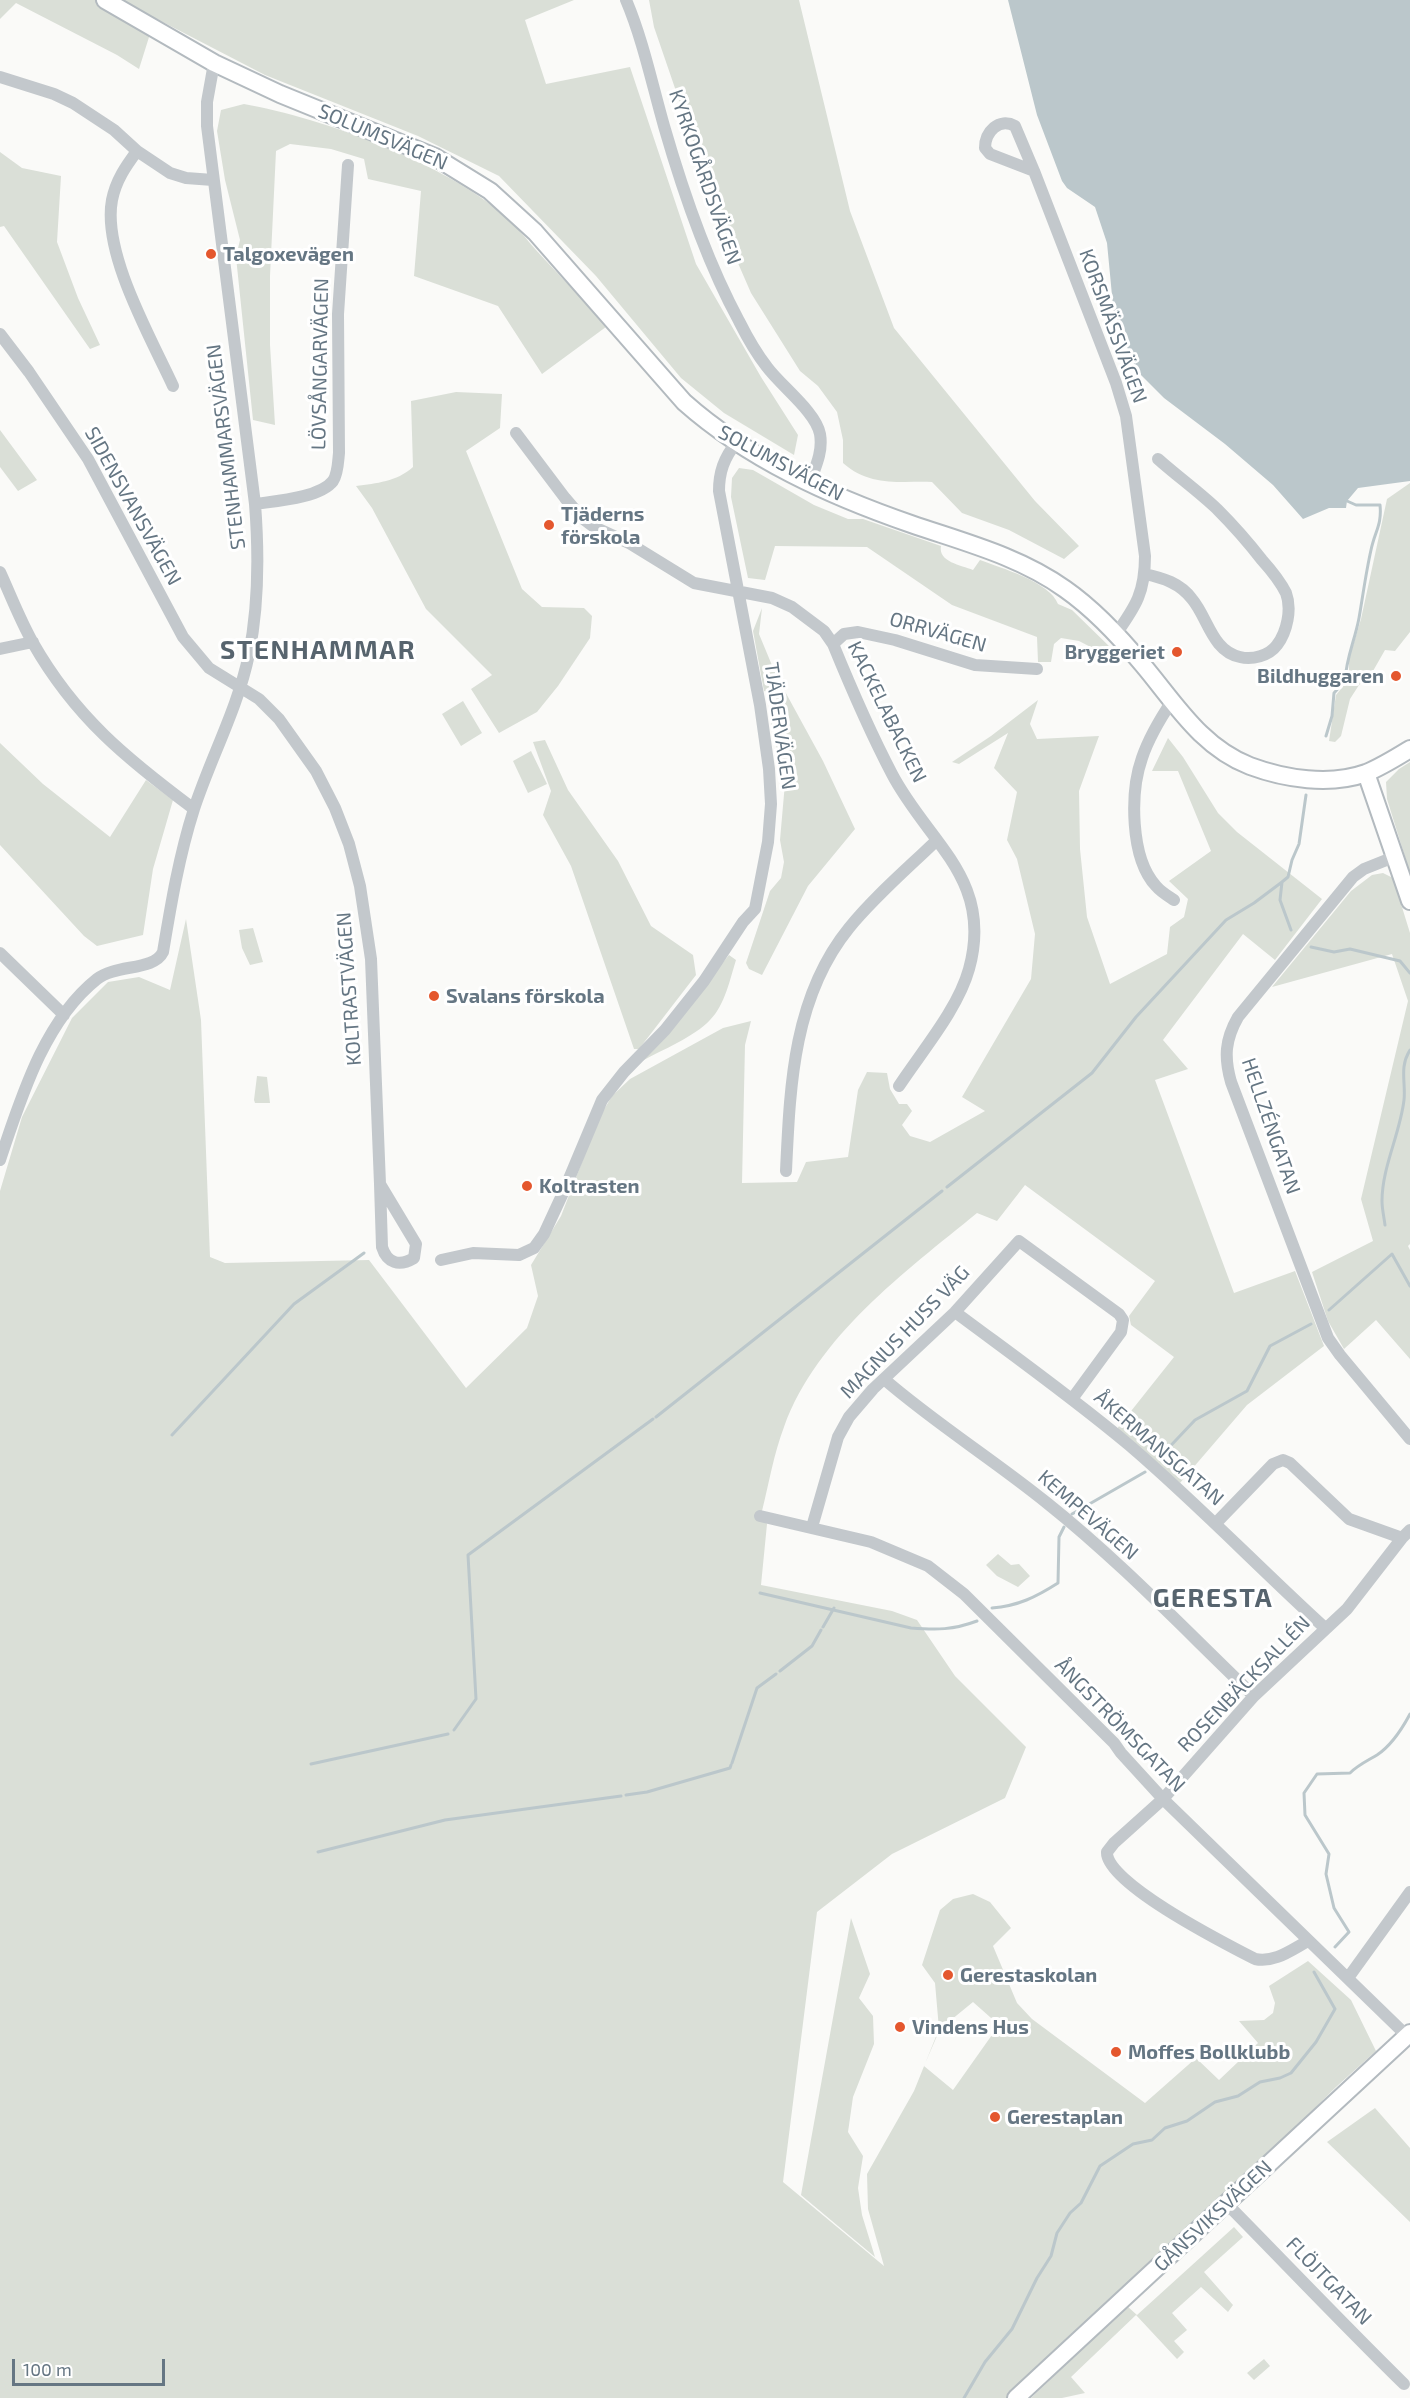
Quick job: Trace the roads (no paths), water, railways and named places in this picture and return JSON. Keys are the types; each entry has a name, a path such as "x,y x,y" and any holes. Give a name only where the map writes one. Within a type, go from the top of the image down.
{"main road":[{"name":"SOLUMSVÄGEN","path":"105,0 214,63 280,94 426,152 490,191 535,232 684,402 709,424 735,443 810,482 910,524 1023,564 1072,594 1116,634 1198,733 1233,759 1274,774 1313,780 1366,773"},
{"path":"1410,749 1366,773 1410,902"},
{"name":"GÅNSVIKSVÄGEN","path":"1016,2398 1409,2035"}],"street":[{"name":"KYRKOGÅRDSVÄGEN","path":"626,0 637,30 673,155 712,265 754,349 780,383 815,421 820,432 821,446 818,462 810,482"},
{"name":"STENHAMMARSVÄGEN","path":"64,1015 99,977 112,970 144,965 160,959 174,887 194,809 240,686 248,656 257,597 258,549 255,504 207,118 209,84 214,63"},
{"path":"0,77 54,94 73,104 114,130 137,151 179,176 213,180"},
{"path":"137,151 116,183 112,201 112,232 131,296 173,386"},
{"name":"LÖVSÅNGARVÄGEN","path":"255,504 297,497 316,491 333,481 336,473 339,453 340,275 348,165"},
{"name":"KORSMÄSSVÄGEN","path":"1034,171 1122,400 1136,479 1145,574 1141,596 1116,634"},
{"name":"SIDENSVANSVÄGEN","path":"0,334 88,459 183,637 209,668 240,686"},
{"path":"516,433 546,475 582,518 694,583 737,590"},
{"name":"TJÄDERVÄGEN","path":"441,1260 473,1253 519,1255 534,1248 544,1234 563,1193 602,1100 624,1072 665,1030 704,981 757,903 768,842 771,804 770,769 762,715 719,491 722,466 735,443"},
{"path":"1145,574 1169,580 1187,593 1197,605 1216,641 1234,655 1254,658 1265,654 1274,648 1284,632 1287,621 1287,602 1277,578 1245,538 1215,507 1158,459"},
{"path":"0,572 33,642 60,685 90,722 120,752 194,809"},
{"name":"KACKELABACKEN","path":"737,590 772,598 792,607 824,631 833,644 892,774 965,884 972,904 975,927 969,970 960,992 899,1086"},
{"name":"ORRVÄGEN","path":"833,644 844,634 865,632 975,666 1037,669"},
{"path":"0,649 33,642"},
{"name":"KOLTRASTVÄGEN","path":"240,686 266,706 297,741 316,771 350,844 360,886 371,959 382,1247 385,1257 390,1262 408,1262 414,1258 416,1244 380,1184"},
{"path":"1172,701 1156,724 1141,759 1134,820 1141,861 1156,887 1174,900"},
{"path":"786,1171 789,1110 798,1036 818,976 849,928 937,840"},
{"name":"HELLZÉNGATAN","path":"1394,857 1364,869 1346,885 1238,1017 1231,1029 1225,1053 1231,1082 1328,1338 1410,1439"},
{"path":"0,953 64,1015 5,1127 0,1160"},
{"name":"MAGNUS HUSS VÄG","path":"812,1527 838,1437 849,1417 884,1379 955,1312 1019,1241 1119,1314 1123,1320 1121,1332 1072,1399"},
{"name":"ÅKERMANSGATAN","path":"955,1312 1129,1444 1216,1523 1325,1628"},
{"name":"KEMPEVÄGEN","path":"884,1379 1046,1502 1095,1543 1254,1696"},
{"path":"1216,1523 1273,1464 1282,1460 1290,1463 1349,1519 1406,1534"},
{"name":"ÅNGSTRÖMSGATAN","path":"760,1516 871,1542 906,1555 945,1577 978,1606 1114,1743 1163,1799 1308,1941 1409,2035"},
{"name":"ROSENBÄCKSALLÉN","path":"1308,1941 1275,1958 1255,1959 1187,1922 1143,1894 1108,1861 1107,1852 1163,1799 1254,1696 1347,1609 1406,1534"},
{"path":"1348,1978 1410,1892"},
{"name":"FLÖJTGATAN","path":"1227,2204 1323,2305 1404,2384"}],"waterway":[{"path":"1326,736 1332,716 1334,693 1345,681 1369,558 1380,518 1380,505 1356,505 1347,501"},
{"path":"1291,930 1280,900 1282,882 1288,877 1299,844 1306,795"},
{"path":"947,1187 1092,1073 1136,1017 1226,920 1282,882"},
{"path":"1311,947 1334,952 1350,949 1400,961 1410,973"},
{"path":"1385,1225 1382,1204 1383,1188 1402,1113 1404,1069 1410,1050"},
{"path":"656,1417 942,1191"},
{"path":"172,1435 294,1304 364,1253"},
{"path":"1329,1310 1392,1254 1410,1286"},
{"path":"1159,1458 1195,1420 1247,1391 1270,1346 1311,1324"},
{"path":"454,1730 476,1699 468,1555 653,1419"},
{"path":"1072,1514 1145,1472"},
{"path":"992,1608 1026,1600 1058,1583 1059,1537 1064,1527"},
{"path":"760,1593 911,1628 945,1629 977,1621"},
{"path":"823,1627 834,1608"},
{"path":"780,1671 812,1646 821,1630"},
{"path":"732,1763 757,1688 776,1674"},
{"path":"1335,1947 1349,1932 1334,1908 1326,1874 1329,1854 1305,1815 1304,1793 1317,1774 1350,1773 1377,1755 1396,1736 1410,1714"},
{"path":"311,1764 448,1734"},
{"path":"626,1795 647,1792 730,1768 731,1765"},
{"path":"318,1852 445,1820 621,1796"},
{"path":"964,2398 985,2362 1012,2329 1037,2278 1051,2256 1057,2233 1070,2213 1081,2203 1100,2166 1133,2144 1152,2140 1165,2128 1187,2121 1215,2102 1238,2096 1260,2082 1291,2073 1316,2042 1335,2009 1314,1972"}],"place":[{"name":"Talgoxevägen","path":"211,254"},
{"name":"Tjäderns förskola","path":"549,525"},
{"name":"Bryggeriet","path":"1177,652"},
{"name":"Bildhuggaren","path":"1396,676"},
{"name":"Svalans förskola","path":"434,996"},
{"name":"Koltrasten","path":"527,1186"},
{"name":"Gerestaskolan","path":"948,1975"},
{"name":"Vindens Hus","path":"900,2027"},
{"name":"Moffes Bollklubb","path":"1116,2052"},
{"name":"Gerestaplan","path":"995,2117"}],"district":[{"name":"STENHAMMAR","path":"318,650"},
{"name":"GERESTA","path":"1213,1598"}]}
